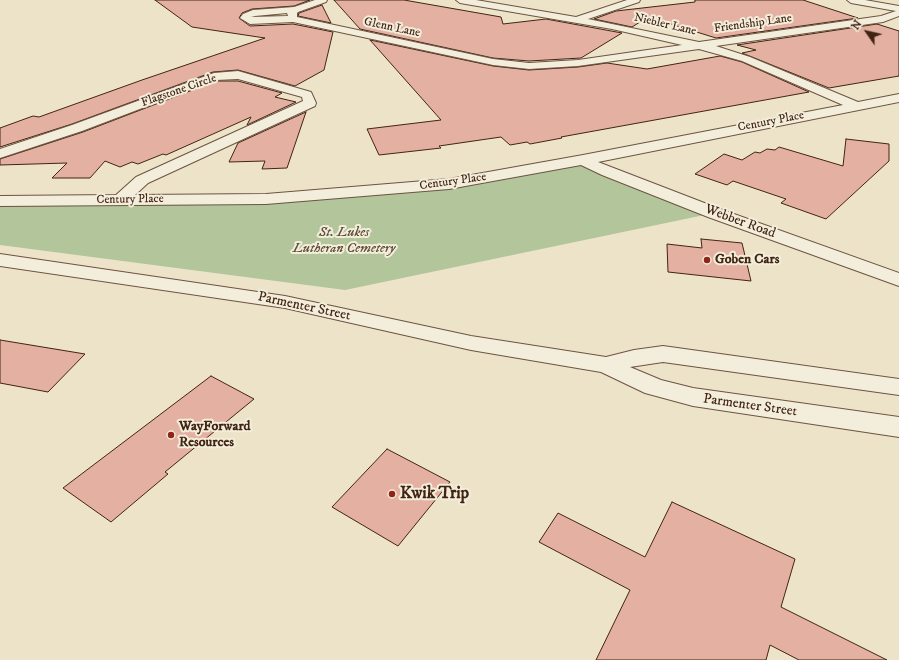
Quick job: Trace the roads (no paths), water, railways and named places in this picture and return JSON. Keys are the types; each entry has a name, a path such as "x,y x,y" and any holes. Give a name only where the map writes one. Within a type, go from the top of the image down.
{"street":[{"name":"Glenn Lane","path":"323,0 294,14 370,37 507,65 529,66 586,61"},
{"name":"Niebler Lane","path":"460,0 612,26 698,45 746,59 856,106"},
{"path":"576,20 636,0"},
{"path":"851,0 899,10"},
{"name":"Friendship Lane","path":"586,61 883,19 899,13"},
{"name":"Flagstone Circle","path":"0,154 77,128 214,77 238,75 307,95 310,103 142,180 120,200"},
{"name":"Century Place","path":"0,201 266,199 449,184 583,160 899,98"},
{"name":"Webber Road","path":"583,160 608,172 714,213 899,280"},
{"name":"Parmenter Street","path":"0,260 285,302 471,344 606,365 654,387 680,395 899,427"},
{"name":"Parmenter Street","path":"606,365 634,358 663,354 899,387"}],"place":[{"name":"Goben Cars","path":"707,260"},
{"name":"WayForward Resources","path":"171,435"},
{"name":"Kwik Trip","path":"392,494"}],"park label":[{"name":"St. Lukes Lutheran Cemetery","path":"344,242"}]}
